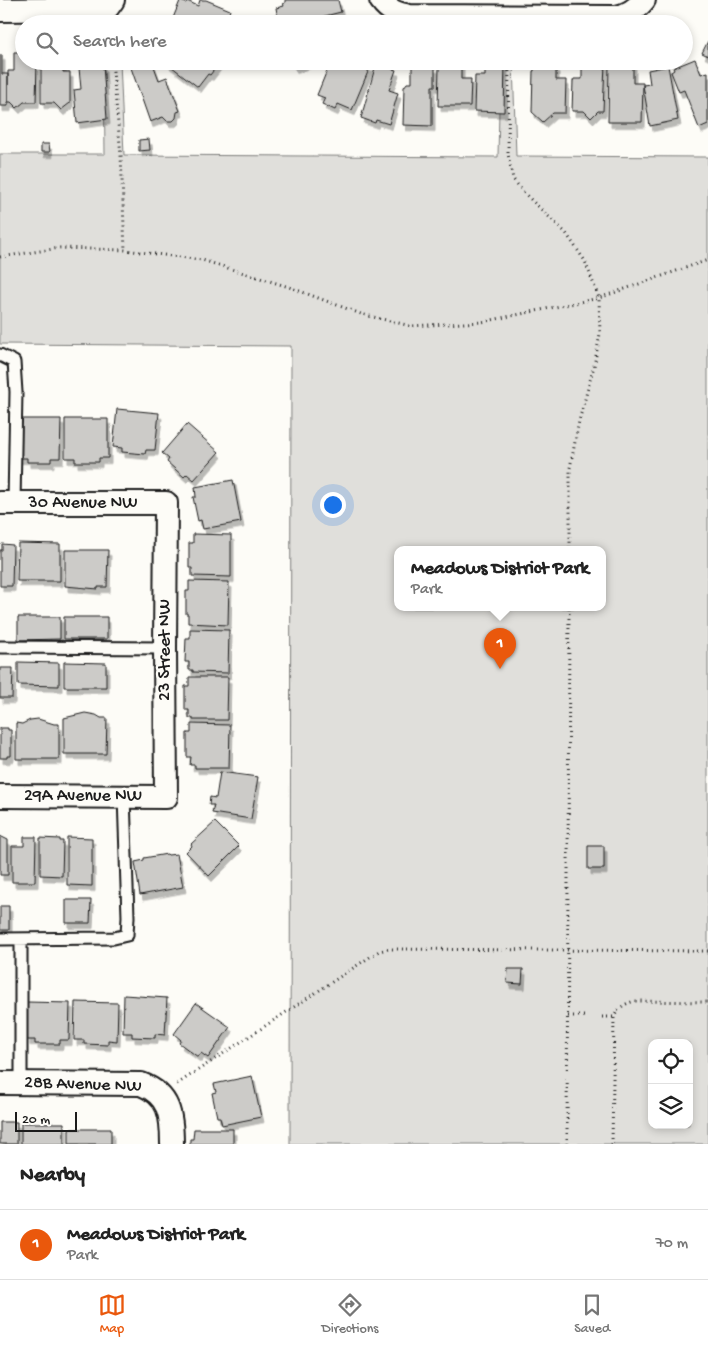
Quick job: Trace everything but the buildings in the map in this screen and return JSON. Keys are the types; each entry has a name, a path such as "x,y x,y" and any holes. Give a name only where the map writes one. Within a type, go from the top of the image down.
{"street":[{"path":"0,10 92,9 110,3"},
{"path":"383,3 398,14 404,15"},
{"path":"624,15 641,3"},
{"name":"30 Avenue NW","path":"7,503 166,503"},
{"name":"23 Street NW","path":"166,503 166,796"},
{"name":"29A Avenue NW","path":"0,796 166,796"},
{"name":"28B Avenue NW","path":"10,1083 141,1084 151,1087 169,1109 172,1120 172,1144"}],"lane":[{"path":"0,356 14,362 16,392 7,503"},
{"path":"0,647 165,648"},
{"path":"0,939 114,938 127,935 124,796"},
{"path":"10,1083 21,939"}],"path":[{"path":"113,70 121,155 125,250"},
{"path":"509,70 508,154 513,178 525,194 566,233 585,261 599,298 600,334 570,468 570,546"},
{"path":"0,257 60,248 125,250 202,260 289,287 361,314 411,326 482,322 599,298 708,260"},
{"path":"566,1144 570,611"},
{"path":"184,1078 379,951 389,949 708,951"},
{"path":"612,1144 614,1017 618,1008 634,1001 708,1002"},
{"path":"568,1016 586,1016"},
{"path":"602,1017 614,1017"}],"shaded area":[{"path":"104,70 120,70 124,155 498,157 500,70 513,70 516,156 708,157 708,1144 290,1144 291,346 0,344 0,154 105,154"}],"place":[{"name":"Meadows District Park","path":"500,669"}]}
